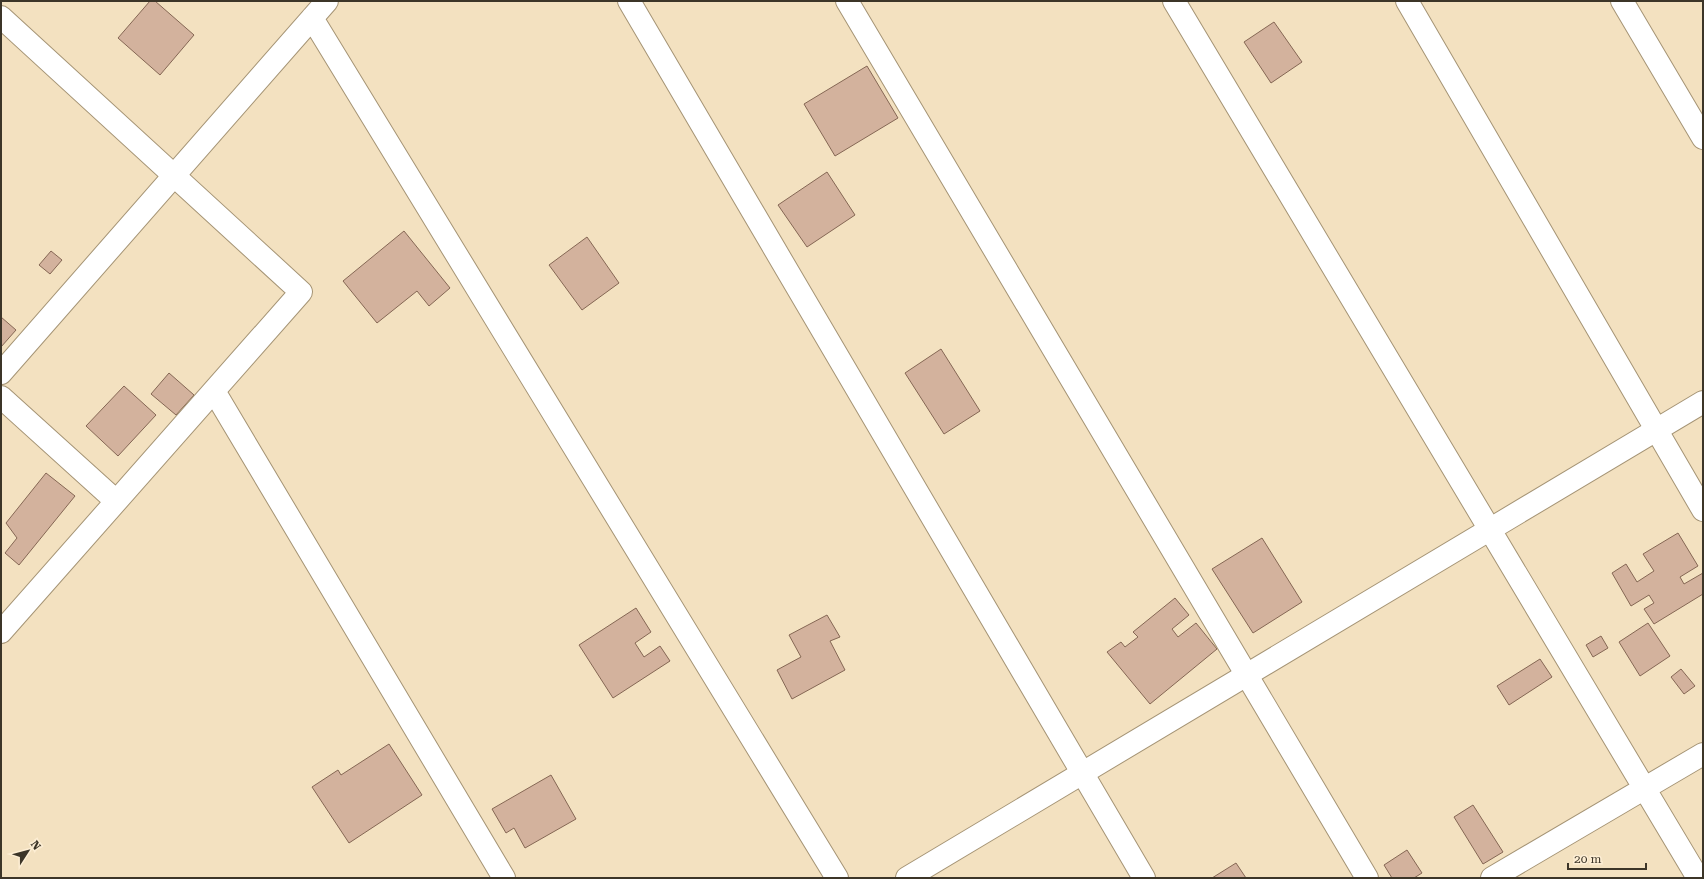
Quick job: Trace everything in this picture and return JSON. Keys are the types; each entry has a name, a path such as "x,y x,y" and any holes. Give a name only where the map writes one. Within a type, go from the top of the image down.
{"street":[{"path":"1,373 327,1"},
{"path":"629,1 1144,878"},
{"path":"847,1 1367,878"},
{"path":"1174,1 1698,878"},
{"path":"1407,1 1703,510"},
{"path":"1622,1 1703,138"},
{"path":"1,17 302,292 1,632"},
{"path":"312,18 837,878"},
{"path":"214,391 504,878"},
{"path":"1,397 116,501"},
{"path":"907,878 1703,402"},
{"path":"1492,878 1703,754"}],"building":[{"path":"150,1 155,1 194,35 160,75 118,38"},
{"path":"1274,22 1302,62 1271,83 1244,42"},
{"path":"867,66 898,118 835,156 804,104"},
{"path":"827,172 855,215 807,247 778,205"},
{"path":"404,231 450,288 429,306 417,291 377,323 343,281"},
{"path":"587,237 619,283 582,310 549,265"},
{"path":"51,251 62,260 50,274 39,265"},
{"path":"1,317 16,330 1,347"},
{"path":"941,349 980,411 944,434 905,373"},
{"path":"169,373 194,395 176,415 151,394"},
{"path":"124,386 156,415 118,456 86,426"},
{"path":"46,473 75,496 19,565 5,553 17,538 6,523"},
{"path":"1678,533 1698,566 1680,577 1684,584 1703,573 1703,594 1654,624 1644,609 1654,603 1649,595 1631,606 1612,573 1626,564 1637,582 1654,571 1643,554"},
{"path":"1262,538 1302,602 1253,633 1212,569"},
{"path":"1175,598 1189,615 1172,629 1178,637 1196,623 1217,649 1150,704 1107,652 1121,642 1125,647 1138,637 1133,632"},
{"path":"636,608 651,632 635,643 644,657 660,646 670,661 613,698 579,645"},
{"path":"827,615 840,637 830,641 845,670 792,699 777,670 801,657 789,635"},
{"path":"1648,623 1670,656 1640,676 1619,642"},
{"path":"1601,636 1608,648 1593,657 1586,645"},
{"path":"1540,659 1552,677 1509,705 1497,686"},
{"path":"1681,669 1695,686 1684,694 1671,677"},
{"path":"389,744 422,795 349,843 312,787 338,770 341,775"},
{"path":"551,775 576,819 525,848 514,828 506,833 492,809"},
{"path":"1473,805 1503,852 1483,864 1454,817"},
{"path":"1407,850 1422,873 1414,878 1392,878 1384,865"},
{"path":"1236,863 1246,878 1212,878"}]}
